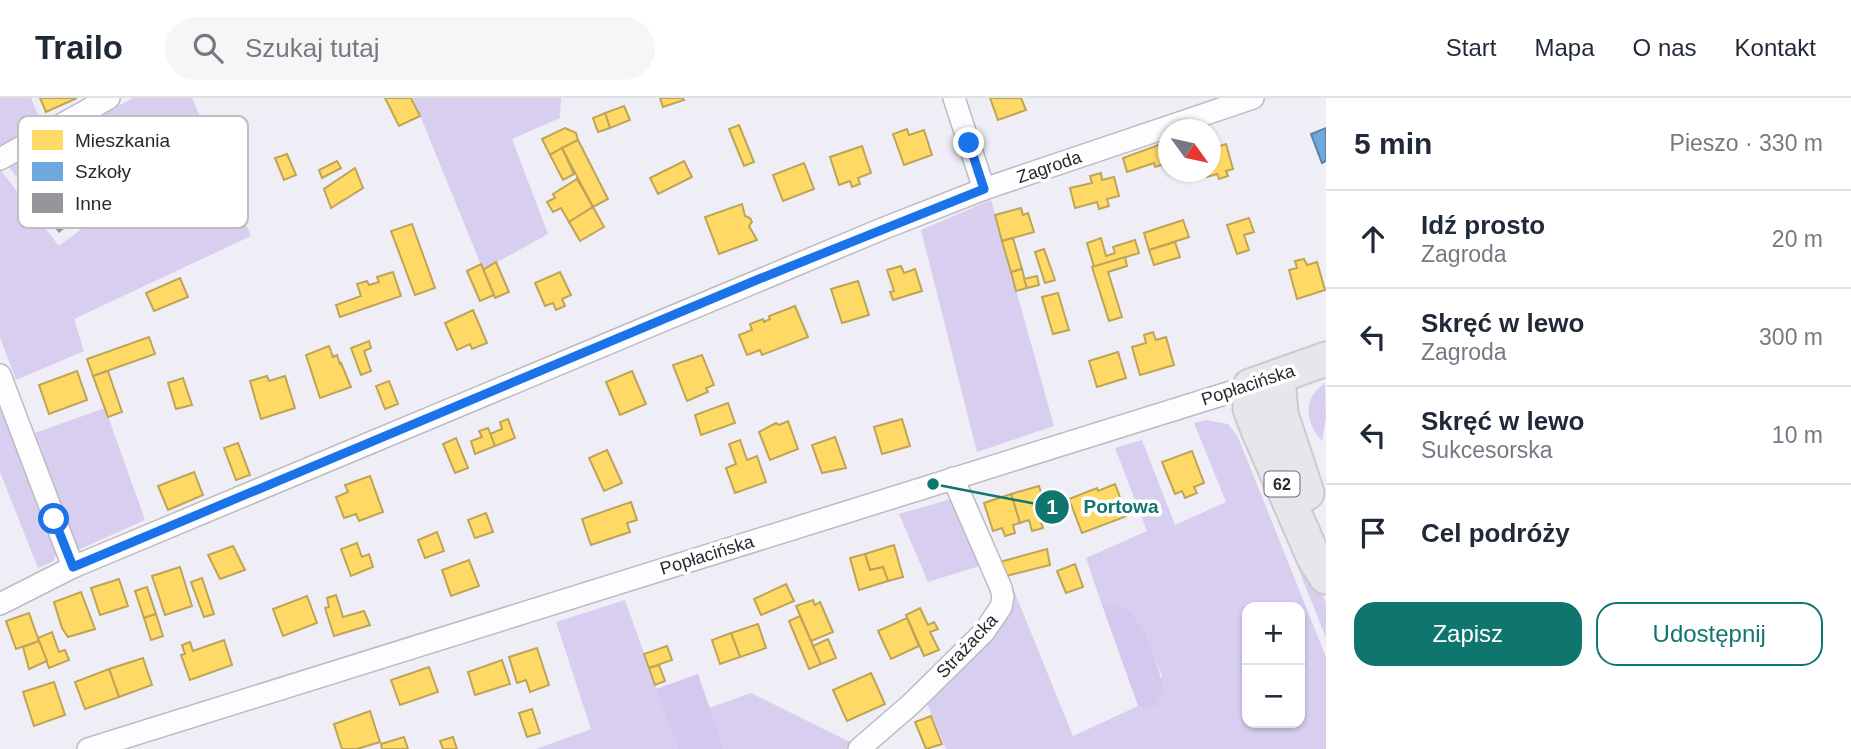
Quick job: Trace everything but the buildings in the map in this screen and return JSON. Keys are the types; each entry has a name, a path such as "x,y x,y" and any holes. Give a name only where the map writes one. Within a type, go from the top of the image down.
{"main road":[{"name":"Popłacińska","path":"1264,382 1326,359"},
{"name":"62","path":"1264,382 1281,414 1326,546"},
{"name":"62","path":"1264,382 1250,408 1314,558 1326,577"}],"street":[{"path":"78,116 110,98"},
{"path":"954,98 984,189"},
{"name":"Zagroda","path":"0,604 73,567 759,279 984,189 1253,98"},
{"path":"0,159 18,149"},
{"path":"0,375 73,567"},
{"name":"Popłacińska","path":"88,749 1264,382"},
{"name":"Strażacka","path":"859,749 984,632 1001,607 1003,597 1000,588 953,478"}],"shaded area":[{"path":"0,98 31,98 38,116 18,116 18,140 0,149"},
{"path":"133,98 192,98 200,116 100,116"},
{"path":"413,98 561,98 560,118 512,139 548,234 483,270"},
{"path":"18,161 18,178 8,166"},
{"path":"0,169 18,192 18,228 45,228 59,246 83,228 248,228 251,236 74,319 84,351 16,380 0,337"},
{"path":"991,200 1054,426 977,452 921,230"},
{"path":"1325,383 1326,418 1322,441 1312,426 1308,411 1312,396"},
{"path":"0,398 57,546 54,561 38,568 0,472"},
{"path":"105,408 145,520 78,550 35,433"},
{"path":"1206,420 1228,424 1238,437 1304,602 1242,602 1242,728 1305,728 1305,604 1326,657 1326,749 946,749 926,701 1010,599 1010,581 1073,736 1138,706 1145,710 1162,676 1147,638 1136,619 1124,607 1101,602 1086,558 1147,531 1115,448 1142,440 1175,525 1226,502 1194,423"},
{"path":"1249,445 1314,573 1326,603 1326,638"},
{"path":"955,498 983,565 928,582 899,514"},
{"path":"625,600 678,749 536,749 591,729 556,622"},
{"path":"1101,602 1118,604 1127,609 1134,615 1146,635 1156,660 1164,693 1155,706 1145,710 1138,706"},
{"path":"698,674 724,749 678,749 656,689"},
{"path":"751,693 856,745 849,749 724,749 709,708"}],"place":[{"name":"Portowa","path":"933,484"}],"route":[{"path":"54,519 73,567 759,279 984,189 969,143"}]}
